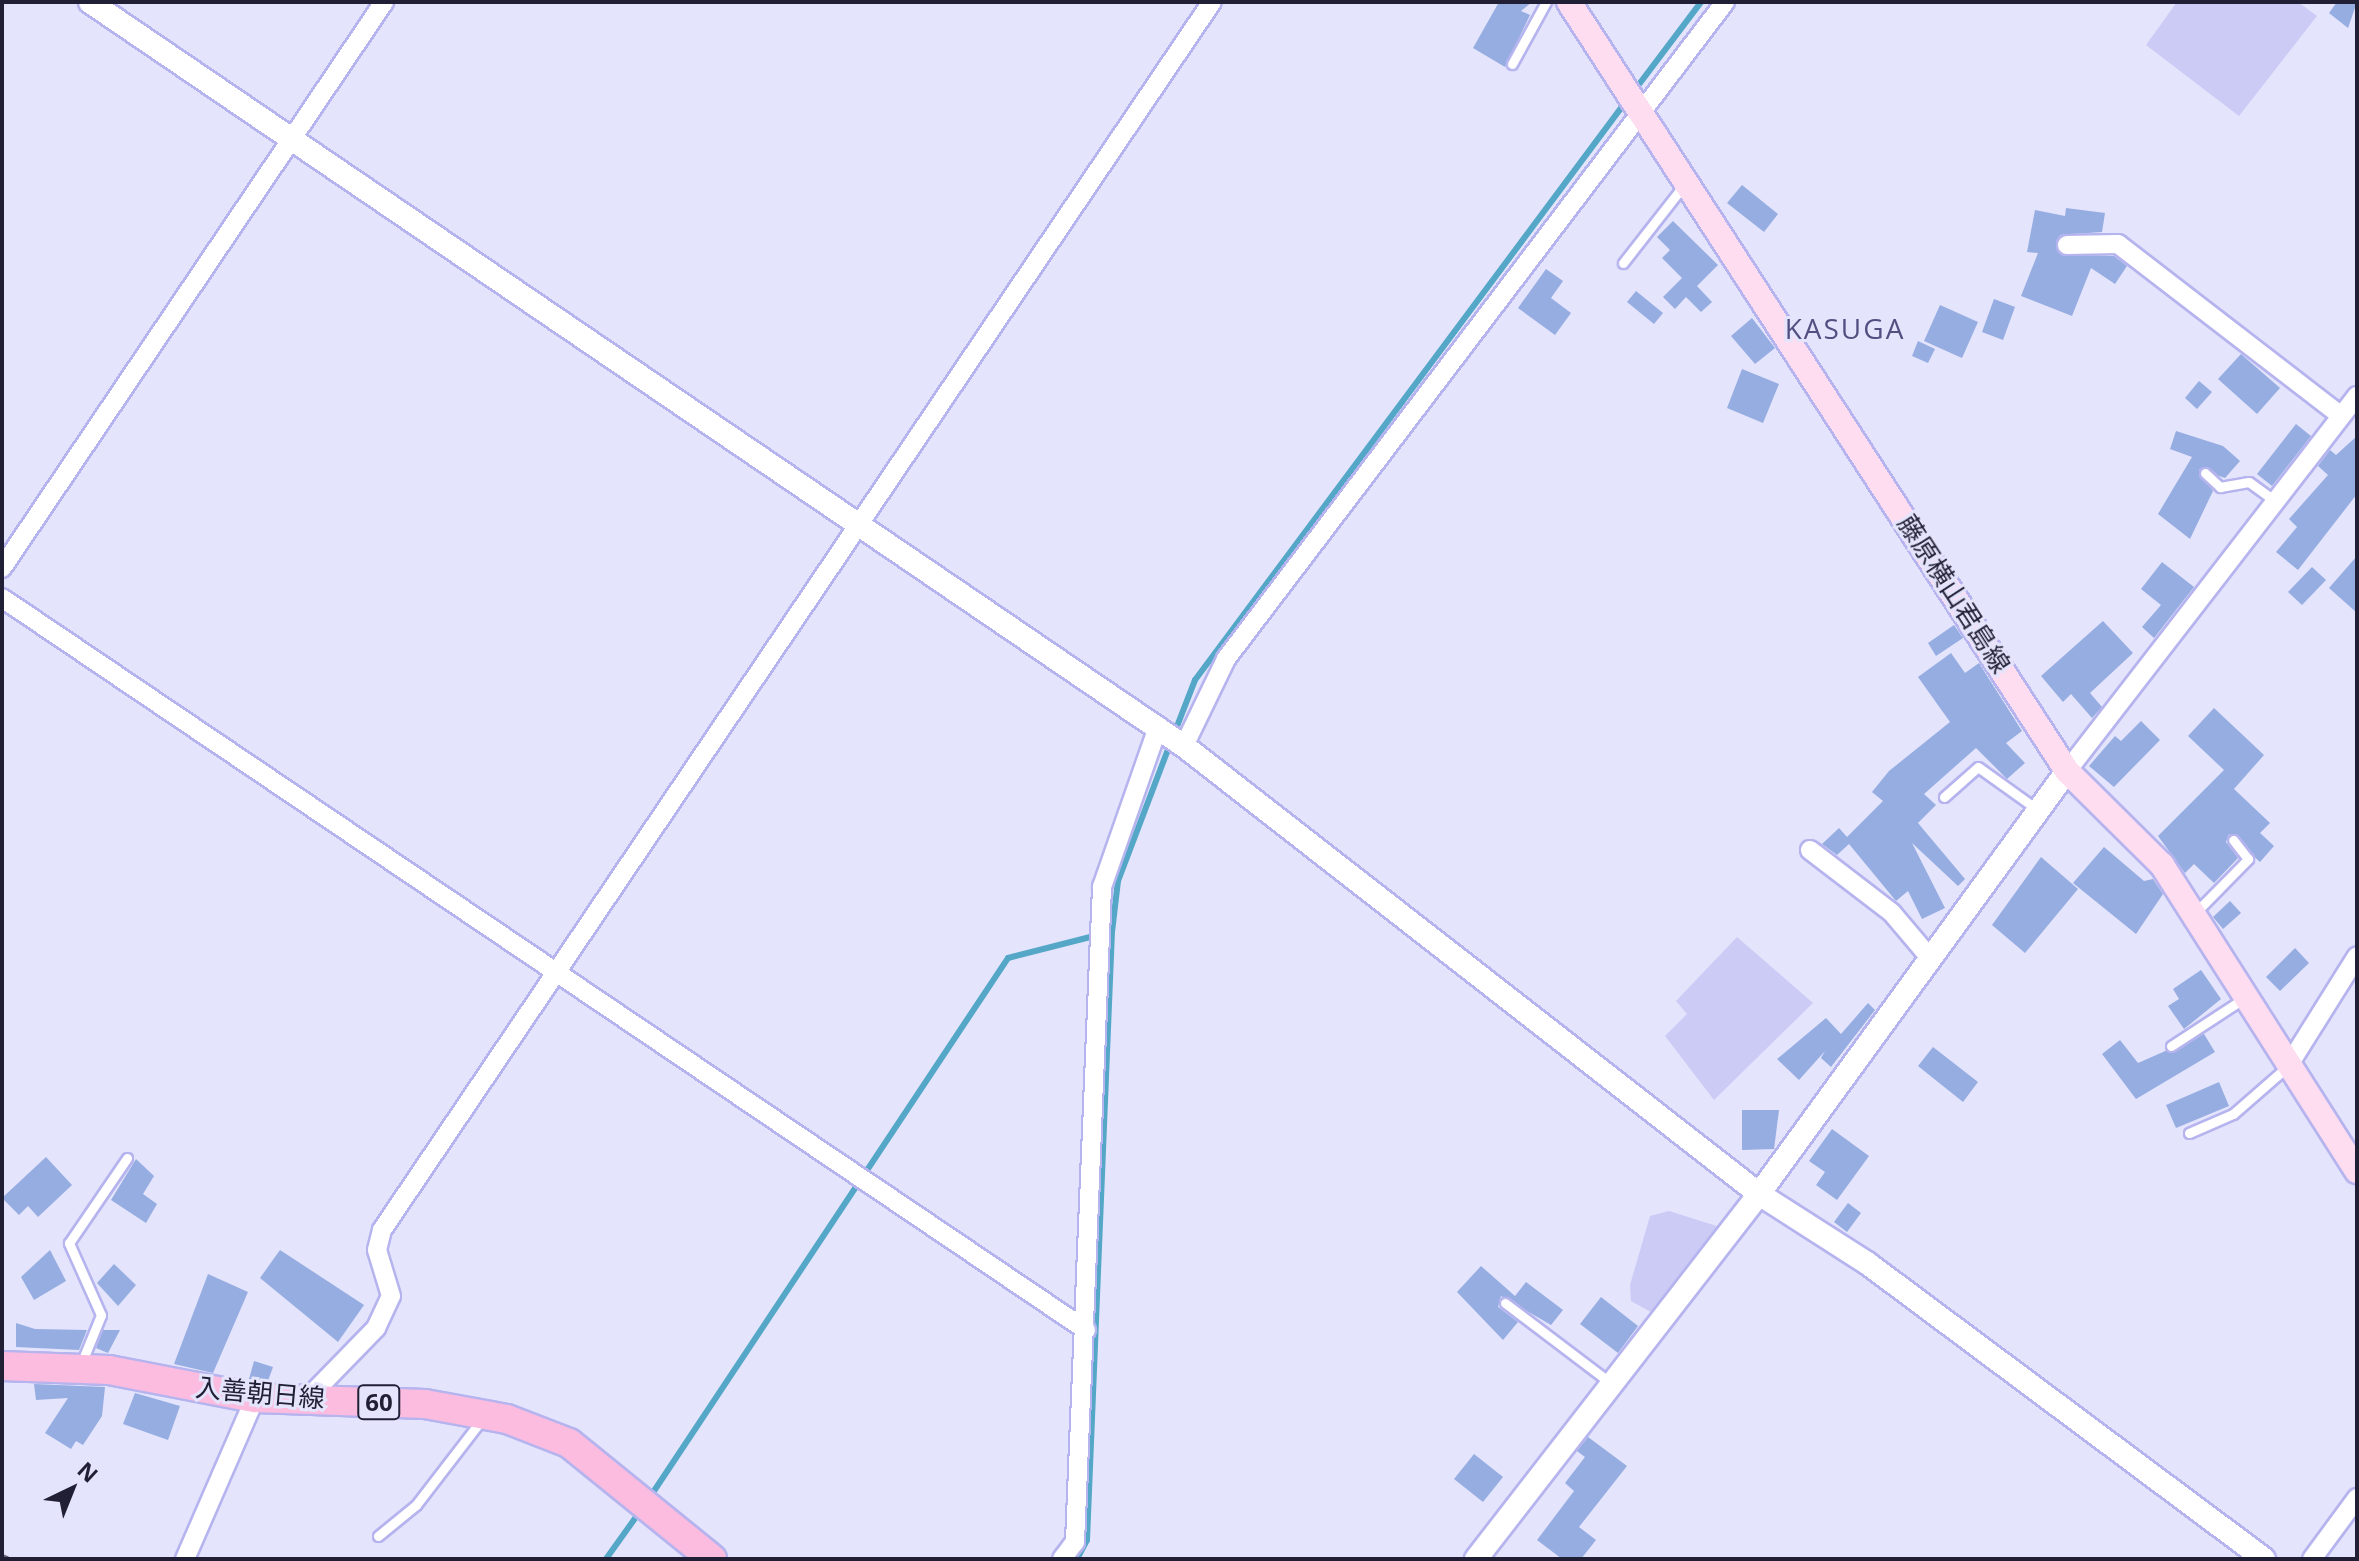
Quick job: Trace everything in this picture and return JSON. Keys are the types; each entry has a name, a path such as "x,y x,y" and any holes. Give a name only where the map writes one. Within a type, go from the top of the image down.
{"main road":[{"name":"藤原横山君島線","path":"1569,2 2067,771 2162,865 2249,995 2357,1171"},
{"name":"入善朝日線","path":"2,1366 79,1367 255,1398 308,1398 485,1415 569,1443 712,1559"}],"street":[{"path":"90,2 1158,727 1759,1194 1867,1263 2264,1559"},
{"path":"2,568 384,2"},
{"path":"308,1398 376,1328 391,1296 377,1250 382,1230 1212,2"},
{"path":"1184,746 1226,659 1639,109 1725,2"},
{"path":"2067,245 2118,244 2340,415"},
{"path":"1476,1559 1759,1194 2067,771 2357,396"},
{"path":"2,598 1086,1330"},
{"path":"1062,1559 1075,1542 1102,887 1158,727"},
{"path":"1810,850 1892,913 1930,958"},
{"path":"2290,1063 2357,956"},
{"path":"185,1559 255,1398"},
{"path":"2312,1559 2357,1498"}],"lane":[{"path":"1512,64 1546,2"},
{"path":"1623,263 1686,182"},
{"path":"2205,473 2220,487 2249,482 2277,502"},
{"path":"1944,797 1978,767 2038,810"},
{"path":"2195,913 2248,859 2233,840"},
{"path":"2171,1046 2249,995"},
{"path":"2189,1133 2233,1114 2290,1063"},
{"path":"79,1367 101,1315 69,1243 127,1158"},
{"path":"1505,1303 1612,1384"},
{"path":"378,1536 416,1505 485,1415"}],"shaded area":[{"path":"2177,2 2298,2 2317,16 2239,116 2146,45"},
{"path":"1737,937 1813,1003 1714,1100 1665,1036 1687,1014 1676,1001"},
{"path":"1669,1211 1723,1228 1651,1312 1631,1301 1630,1285 1650,1216"}],"building":[{"path":"1499,2 1532,2 1521,11 1530,15 1505,67 1473,48"},
{"path":"2337,2 2357,2 2348,28 2329,13"},
{"path":"1742,185 1778,214 1764,232 1727,203"},
{"path":"2066,208 2105,213 2102,232 2060,235 2061,255 2114,256 2127,266 2115,284 2091,268 2072,316 2021,296 2038,253 2027,252 2035,210 2065,216"},
{"path":"1673,221 1718,265 1697,286 1712,302 1701,312 1686,297 1675,309 1663,297 1682,278 1662,258 1670,250 1657,237"},
{"path":"1546,269 1563,281 1551,298 1571,313 1555,335 1518,308"},
{"path":"1636,291 1663,313 1654,324 1627,302"},
{"path":"1994,299 2015,307 2003,340 1982,332"},
{"path":"1940,305 1978,322 1962,358 1924,341"},
{"path":"1752,318 1775,348 1755,364 1731,336"},
{"path":"1918,341 1935,349 1928,363 1912,356"},
{"path":"2241,354 2280,388 2257,414 2218,379"},
{"path":"1742,369 1779,384 1763,423 1727,408"},
{"path":"2199,381 2212,392 2197,409 2185,398"},
{"path":"2296,424 2311,436 2272,486 2257,474"},
{"path":"2176,431 2223,446 2240,461 2225,478 2199,469 2213,491 2190,539 2158,514 2192,457 2170,449"},
{"path":"2357,436 2357,494 2298,570 2276,552 2297,527 2289,519 2328,475 2318,466 2330,450 2336,455"},
{"path":"2357,556 2357,613 2329,588"},
{"path":"2162,562 2194,587 2154,638 2142,627 2161,605 2141,589"},
{"path":"2312,567 2326,580 2302,605 2288,592"},
{"path":"2103,621 2133,653 2090,693 2102,707 2092,718 2071,694 2063,702 2041,676"},
{"path":"1954,625 1963,638 1936,656 1928,643"},
{"path":"1951,653 1965,673 1979,663 2022,731 2006,743 2025,763 2007,779 1976,748 1924,794 1936,805 1918,823 1965,879 1958,886 1912,843 1945,908 1922,919 1908,891 1896,901 1849,844 1837,855 1822,844 1839,828 1847,837 1883,801 1872,792 1889,771 1950,722 1918,677"},
{"path":"2214,708 2264,755 2234,789 2270,823 2260,833 2274,846 2260,862 2229,834 2226,842 2238,858 2214,883 2194,864 2185,873 2158,836 2224,770 2188,736"},
{"path":"2141,721 2160,740 2114,787 2089,766 2115,736 2121,741"},
{"path":"2104,847 2144,881 2153,879 2163,894 2136,934 2073,883"},
{"path":"2041,857 2078,889 2025,953 1992,925"},
{"path":"2230,901 2241,913 2223,929 2213,917"},
{"path":"2295,948 2309,963 2280,991 2266,977"},
{"path":"2201,970 2221,999 2184,1029 2168,1006 2179,999 2173,989"},
{"path":"1868,1003 1875,1010 1831,1067 1821,1058 1825,1051 1799,1080 1777,1059 1826,1018 1841,1034"},
{"path":"2204,1034 2215,1052 2136,1099 2102,1054 2120,1040 2138,1063"},
{"path":"1933,1047 1978,1082 1963,1102 1918,1066"},
{"path":"2219,1082 2229,1106 2176,1128 2166,1105"},
{"path":"1742,1110 1779,1110 1774,1149 1742,1150"},
{"path":"1832,1129 1869,1156 1837,1200 1816,1185 1825,1172 1809,1161"},
{"path":"46,1157 72,1185 38,1217 28,1206 19,1215 2,1198"},
{"path":"136,1159 154,1176 143,1194 157,1204 146,1223 111,1200"},
{"path":"1848,1203 1861,1213 1847,1232 1834,1222"},
{"path":"50,1250 66,1281 34,1300 21,1277"},
{"path":"280,1250 364,1305 338,1342 260,1278"},
{"path":"114,1264 136,1285 118,1306 97,1283"},
{"path":"1481,1266 1515,1296 1526,1282 1563,1310 1551,1325 1501,1296 1498,1307 1518,1322 1503,1340 1457,1292"},
{"path":"208,1274 248,1292 213,1373 174,1364"},
{"path":"1601,1297 1638,1326 1618,1353 1580,1324"},
{"path":"16,1323 35,1329 87,1330 79,1350 16,1347"},
{"path":"103,1330 120,1330 108,1353 96,1348"},
{"path":"254,1361 273,1367 268,1381 249,1379"},
{"path":"34,1384 105,1387 102,1416 83,1445 76,1441 71,1449 45,1433 68,1398 36,1400"},
{"path":"135,1393 180,1406 168,1440 123,1424"},
{"path":"1588,1437 1627,1466 1579,1527 1596,1540 1581,1559 1562,1559 1537,1540 1574,1491 1565,1483 1585,1457 1577,1451"},
{"path":"1474,1454 1503,1477 1483,1502 1454,1479"}],"waterway":[{"path":"1634,91 1701,2"},
{"path":"1174,734 1195,680 1627,100"},
{"path":"1077,1559 1087,1540 1112,932 1118,881 1170,744"},
{"path":"650,1497 1008,958 1098,935"},
{"path":"606,1559 641,1510"}],"railway":[{"path":"2,1557 7,1559"}],"district":[{"name":"KASUGA","path":"1845,328"}]}
